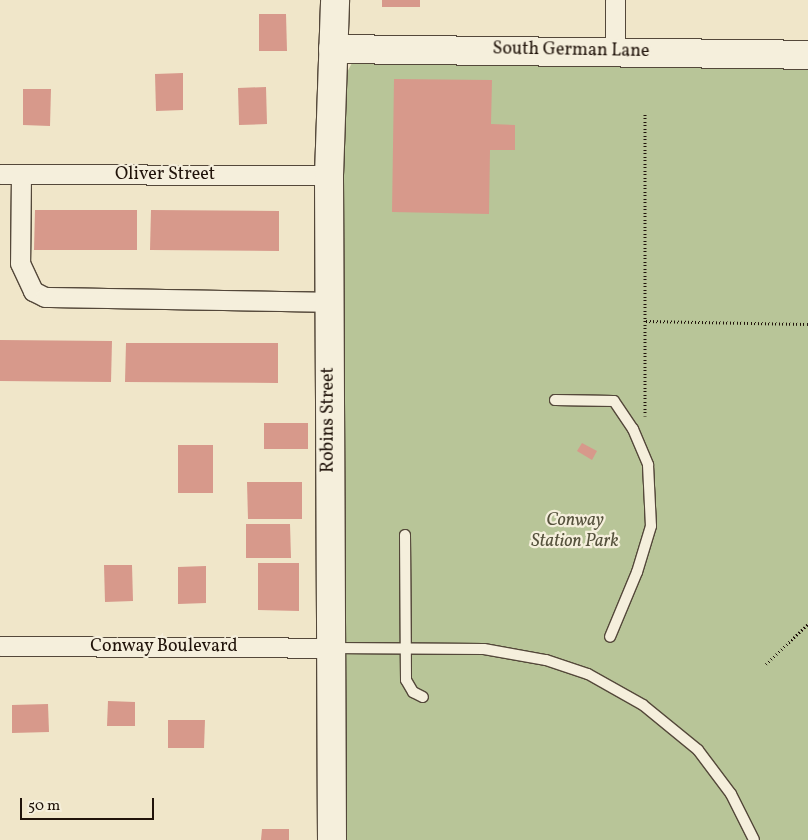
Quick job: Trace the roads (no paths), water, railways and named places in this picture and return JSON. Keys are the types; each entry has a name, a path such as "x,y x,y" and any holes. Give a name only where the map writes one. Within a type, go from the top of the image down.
{"street":[{"name":"Robins Street","path":"332,840 329,648 329,175 334,0"},
{"path":"615,0 615,52"},
{"name":"South German Lane","path":"333,49 808,55"},
{"name":"Oliver Street","path":"0,174 329,175"},
{"path":"21,174 20,263 33,292 45,297 329,302"},
{"name":"Conway Boulevard","path":"0,646 329,648"}],"lane":[{"path":"555,400 614,402 633,429 648,465 651,526 638,572 610,638"},
{"path":"405,535 406,680 413,692 423,697"},
{"path":"329,648 474,649 524,655 579,670 624,693 663,718 705,757 734,798 754,840"}],"park label":[{"name":"Conway Station Park","path":"575,532"}]}
